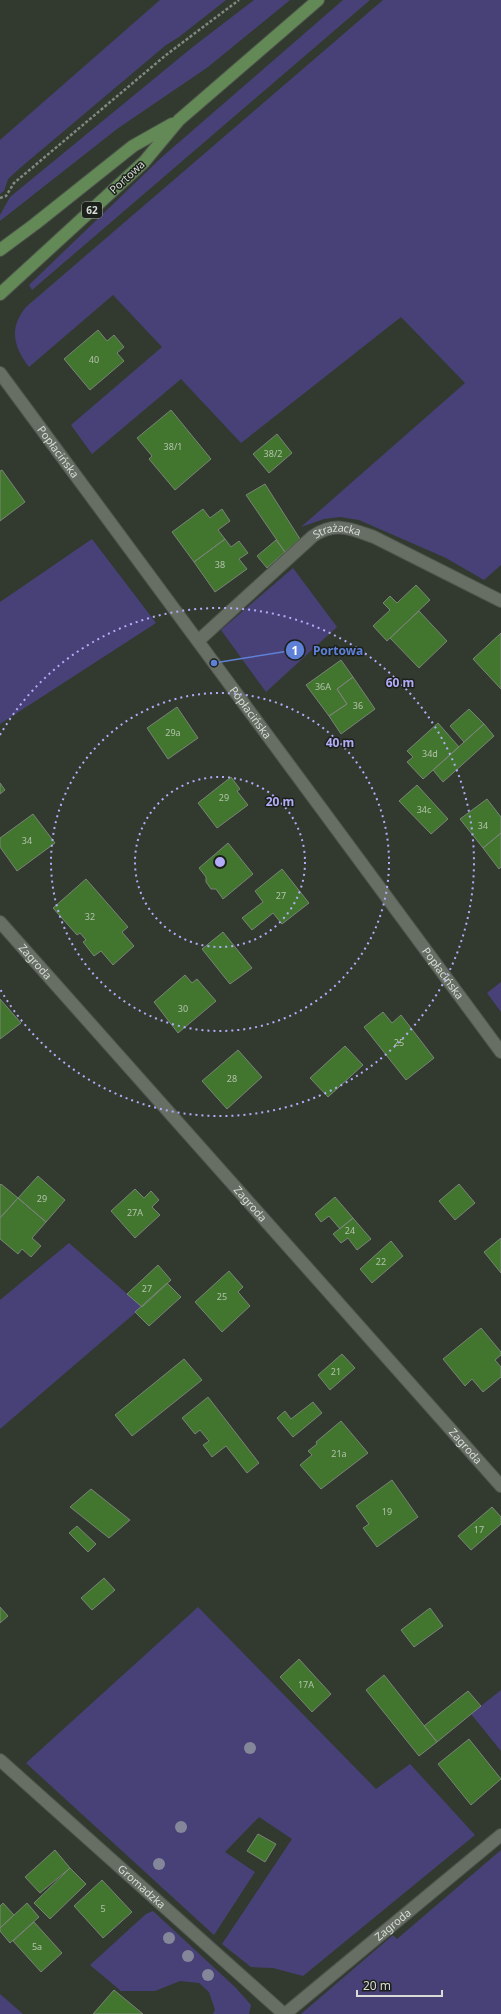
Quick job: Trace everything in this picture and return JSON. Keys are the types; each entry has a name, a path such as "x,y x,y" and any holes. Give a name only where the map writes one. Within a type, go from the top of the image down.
{"main road":[{"name":"Portowa","path":"0,294 144,162 179,120 318,0"},
{"name":"Portowa","path":"0,250 133,146 179,120"}],"street":[{"name":"Popłacińska","path":"0,373 501,1052"},
{"name":"Strażacka","path":"198,641 313,536 324,529 337,527 374,537 501,601"},
{"name":"Zagroda","path":"0,922 501,1486"},
{"name":"Gromadzka","path":"0,1760 284,2014"},
{"name":"Zagroda","path":"284,2014 501,1835"}],"path":[{"path":"0,198 6,196 14,183 166,55 239,0"}],"shaded area":[{"path":"160,0 226,0 179,37 166,45 20,168 8,179 4,191 0,194 0,140"},
{"path":"254,0 290,0 208,67 117,129 0,221 0,215 10,197 194,46"},
{"path":"343,0 370,0 32,290 29,285 162,157"},
{"path":"383,0 501,0 501,565 484,580 446,558 359,520 340,517 324,519 301,527 465,383 401,317 241,443 181,379 92,454 71,425 162,347 113,295 29,367 19,352 15,337 17,322 26,307"},
{"path":"92,539 156,623 0,724 0,602"},
{"path":"293,568 337,627 266,692 221,630"},
{"path":"501,982 501,1012 487,993"},
{"path":"69,1243 142,1307 0,1429 0,1300"},
{"path":"198,1607 376,1789 410,1764 475,1835 303,1976 273,1968 251,1967 222,1944 292,1839 259,1817 225,1852 255,1872 214,1935 26,1763"},
{"path":"501,1690 501,1751 471,1714"},
{"path":"501,1850 501,2014 301,2014 393,1935 397,1939"},
{"path":"153,1911 236,1988 251,2005 249,2014 213,2014 215,2010 209,1992 199,1983 180,1981 155,1991 121,1991 90,1965 146,1914"},
{"path":"0,1994 23,2014 0,2014"}],"building":[{"path":"98,330 107,341 114,335 124,347 117,353 124,361 90,390 64,359"},
{"path":"171,410 211,459 175,490 149,459 152,456 137,438"},
{"path":"277,434 292,453 269,473 253,454"},
{"path":"2,470 25,502 0,521 0,471"},
{"path":"265,484 300,539 285,552 246,495"},
{"path":"203,509 210,518 222,509 230,521 218,530 225,539 194,562 172,532"},
{"path":"225,539 231,547 239,541 248,553 239,559 247,569 215,592 194,562"},
{"path":"276,540 285,552 267,568 257,556"},
{"path":"416,585 430,600 387,641 373,626 390,610 383,603 390,596 397,603"},
{"path":"419,611 447,641 419,668 390,638"},
{"path":"501,633 501,689 473,659"},
{"path":"341,660 353,677 337,689 347,704 329,716 306,685"},
{"path":"353,677 375,709 341,734 329,716 347,704 337,689"},
{"path":"177,707 198,738 168,759 147,728"},
{"path":"469,709 484,724 464,742 450,726"},
{"path":"438,723 459,747 423,779 407,762 413,757 407,751"},
{"path":"484,724 494,736 443,782 433,770"},
{"path":"231,777 240,789 237,791 248,805 217,828 198,803"},
{"path":"0,783 5,790 0,794"},
{"path":"417,785 448,819 431,834 399,801"},
{"path":"487,799 501,817 501,833 483,848 460,819"},
{"path":"33,814 55,843 17,871 0,847 0,838"},
{"path":"501,833 501,867 499,869 483,848"},
{"path":"228,843 253,874 223,899 216,889 211,889 206,882 206,877 199,868"},
{"path":"282,869 309,903 282,924 273,913 252,930 242,918 263,902 255,891"},
{"path":"86,879 128,927 122,932 134,946 113,965 101,951 94,956 83,942 86,940 80,933 77,935 53,908"},
{"path":"223,932 252,968 230,984 202,949"},
{"path":"185,975 192,983 197,979 216,1001 178,1033 154,1002"},
{"path":"0,999 21,1023 0,1039"},
{"path":"383,1012 392,1023 401,1015 434,1058 406,1080 364,1027"},
{"path":"345,1046 363,1065 328,1097 310,1078"},
{"path":"238,1050 262,1077 227,1109 202,1081"},
{"path":"38,1176 65,1200 46,1222 18,1198"},
{"path":"1,1184 18,1198 0,1218 0,1185"},
{"path":"459,1184 475,1203 455,1220 439,1201"},
{"path":"135,1189 144,1198 151,1191 159,1200 152,1207 160,1215 135,1238 111,1211"},
{"path":"335,1197 353,1218 340,1229 329,1216 321,1222 315,1214"},
{"path":"18,1198 46,1222 32,1238 41,1246 31,1257 22,1249 18,1254 0,1239 0,1218"},
{"path":"353,1218 371,1239 357,1250 348,1238 341,1243 333,1234"},
{"path":"501,1238 501,1273 484,1252"},
{"path":"391,1241 403,1256 372,1283 360,1269"},
{"path":"158,1265 171,1280 142,1307 127,1294"},
{"path":"229,1271 243,1287 238,1292 250,1306 222,1332 195,1302"},
{"path":"167,1283 181,1297 149,1326 135,1312"},
{"path":"481,1328 501,1352 501,1355 495,1360 501,1367 501,1377 483,1392 472,1379 465,1386 443,1359"},
{"path":"342,1354 355,1368 330,1390 318,1375"},
{"path":"184,1359 202,1380 132,1436 115,1415"},
{"path":"208,1397 259,1463 247,1473 226,1446 212,1457 203,1445 209,1441 200,1430 195,1434 182,1418"},
{"path":"313,1402 322,1413 293,1437 277,1418 285,1411 291,1419"},
{"path":"341,1421 368,1453 321,1489 300,1465 312,1455 308,1451 317,1444 316,1442"},
{"path":"392,1480 418,1517 377,1547 363,1528 369,1524 356,1506"},
{"path":"91,1489 130,1520 109,1538 70,1507"},
{"path":"492,1507 501,1517 501,1524 471,1550 458,1536"},
{"path":"77,1526 96,1544 88,1552 69,1533"},
{"path":"104,1578 115,1590 92,1610 81,1598"},
{"path":"0,1607 8,1616 0,1623"},
{"path":"430,1608 443,1626 414,1647 401,1630"},
{"path":"299,1659 331,1694 312,1712 280,1677"},
{"path":"384,1675 437,1742 419,1756 366,1690"},
{"path":"468,1691 481,1706 437,1742 424,1726"},
{"path":"469,1739 501,1779 471,1805 438,1764"},
{"path":"258,1834 276,1844 265,1862 247,1851"},
{"path":"55,1850 70,1868 40,1893 25,1877"},
{"path":"70,1868 86,1884 50,1919 34,1903"},
{"path":"102,1880 132,1912 103,1938 74,1906"},
{"path":"3,1903 14,1915 0,1928 0,1906"},
{"path":"27,1903 39,1917 10,1943 0,1931 0,1928"},
{"path":"34,1922 62,1953 41,1972 13,1941"},
{"path":"114,1990 143,2014 93,2014"}],"place":[{"name":"Portowa","path":"214,663"}]}
